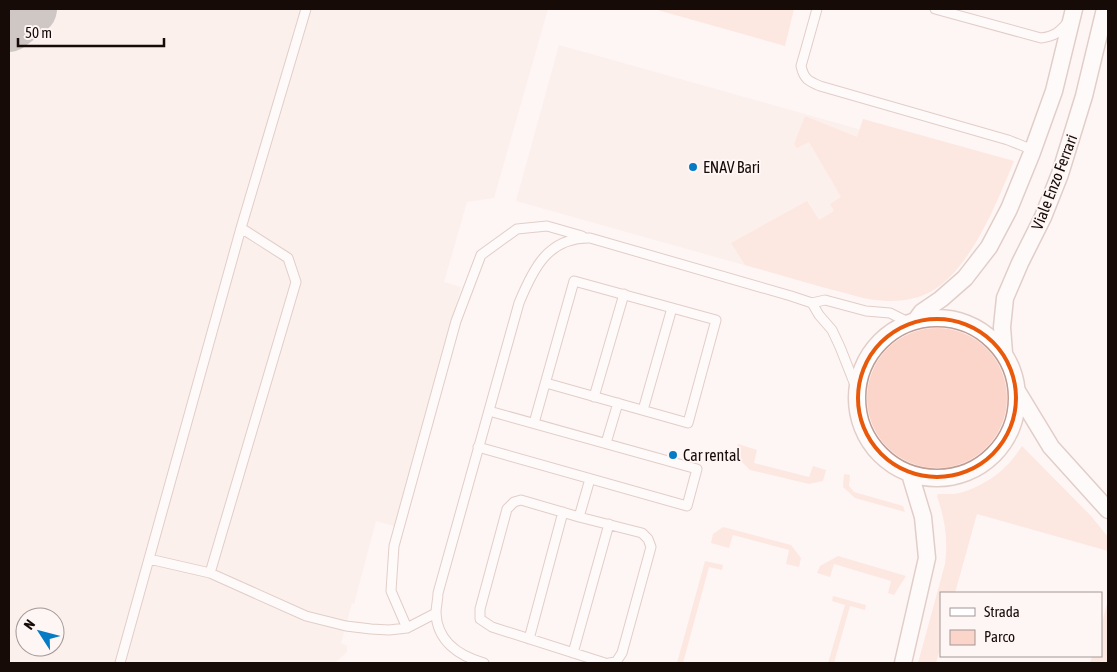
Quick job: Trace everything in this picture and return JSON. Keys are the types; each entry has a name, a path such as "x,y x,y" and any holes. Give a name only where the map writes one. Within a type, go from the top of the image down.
{"street":[{"name":"Viale Enzo Ferrari","path":"1004,353 1002,327 1005,298 1060,174 1084,96 1105,9"},
{"name":"Viale Enzo Ferrari","path":"913,321 965,278 989,247 1009,210 1054,91 1073,13"},
{"name":"Viale Enzo Ferrari","path":"942,318 965,323 977,328 989,337 1004,353 1014,374 1017,391 1016,409 1010,433 987,462 959,476 941,479 922,478 887,462 872,446 860,424 857,409 857,390 860,374 868,357 889,334 913,321 942,318"},
{"name":"Viale Enzo Ferrari","path":"1017,391 1051,447 1108,510"},
{"path":"901,660 927,558 923,517 910,474"}],"lane":[{"path":"120,663 241,228 306,9"},
{"path":"816,9 802,66 803,75 810,82 1008,140 1033,150"},
{"path":"935,9 1041,38 1050,37 1058,33 1073,13"},
{"path":"407,628 391,591 394,546 456,321 481,255 517,229 547,226 812,303 826,300 866,311 890,313 913,321"},
{"path":"210,573 296,282 288,258 241,228"},
{"path":"484,663 467,657 453,649 444,639 439,628 436,613 438,593 519,303 527,283 536,266 557,245 578,238 590,238"},
{"path":"534,423 574,281 716,320 688,423 546,383"},
{"path":"594,397 624,294"},
{"path":"812,303 818,316 832,330 857,390"},
{"path":"642,410 672,308"},
{"path":"606,443 618,403"},
{"path":"478,447 687,506 697,469 489,411"},
{"path":"579,517 590,479"},
{"path":"604,663 492,627 480,620 480,609 508,508 514,502 521,500 642,533 648,539 651,547 622,653 616,662 609,663"},
{"path":"529,639 564,512"},
{"path":"572,653 609,524"},
{"path":"149,559 210,573 306,616 346,626 390,630 407,628 436,613"}],"highlighted area":[{"path":"947,318 977,328 1001,349 1015,374 1017,409 1007,438 987,461 959,476 922,477 893,466 872,446 859,417 858,381 871,352 889,334 916,320"}],"shaded area":[{"path":"9,9 548,9 494,198 467,202 444,282 461,287 394,526 376,521 354,604 352,603 341,643 347,646 347,652 335,663 9,663"},
{"name":"ENAV Bari","path":"559,45 869,132 826,288 516,201"}],"green space":[{"path":"654,9 794,9 785,46"},
{"path":"805,116 857,137 863,119 1014,161 980,236 956,271 941,285 926,294 908,300 877,300 855,296 745,265 731,243 807,201 819,220 834,211 830,204 841,197 809,142 797,148 794,144"},
{"path":"937,328 951,329 964,333 987,348 1002,371 1006,384 1006,412 1002,425 987,448 964,463 951,467 937,468 923,467 910,463 887,448 872,425 868,412 867,398 868,384 872,371 887,348 910,333 923,329"},
{"path":"738,444 757,450 754,463 809,477 813,466 826,470 823,481 809,484 750,470 735,455"},
{"path":"1022,446 1091,516 1108,537 1108,551 977,514 955,592 940,592 940,649 936,663 918,663 945,564 945,529 937,496 938,494 960,493 974,488 1000,472"},
{"path":"844,474 850,475 849,486 854,492 903,506 905,512 855,498 843,487"},
{"path":"723,527 791,545 801,558 799,567 786,564 789,550 733,535 729,548 711,543 713,534"},
{"path":"838,556 906,576 894,595 888,593 891,581 834,564 830,577 817,573 820,566"},
{"path":"705,561 723,565 722,570 709,567 683,663 677,663"},
{"path":"833,596 866,605 865,610 850,606 834,663 828,663 845,605 832,601"},
{"path":"1108,600 1108,663 1090,663 1092,657 1102,657 1102,622"}],"taxiway":[{"path":"9,26 31,9"}],"place":[{"name":"ENAV Bari","path":"693,167"},
{"name":"Car rental","path":"673,455"}]}
